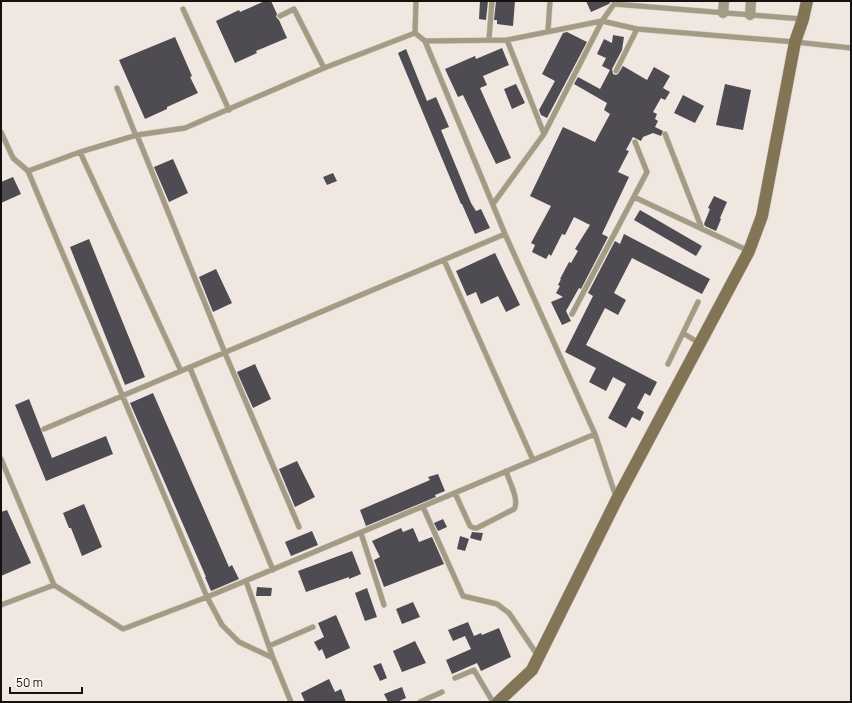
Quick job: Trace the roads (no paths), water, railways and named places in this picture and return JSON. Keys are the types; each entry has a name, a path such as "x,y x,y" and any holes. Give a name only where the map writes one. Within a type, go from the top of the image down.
{"street":[{"path":"723,13 724,1"},
{"path":"750,15 751,1"},
{"path":"498,702 532,670 539,658 617,499 749,251 762,216 795,42 803,19 807,1"}],"lane":[{"path":"414,33 416,1"},
{"path":"489,39 492,1"},
{"path":"548,31 550,1"},
{"path":"493,204 544,134 602,21 615,3 803,19"},
{"path":"183,9 229,110"},
{"path":"280,16 294,9 324,68"},
{"path":"425,41 489,39 506,40 602,21 637,29 851,48"},
{"path":"616,71 637,29"},
{"path":"414,33 425,41 505,234 595,434 617,499"},
{"path":"28,171 80,152 137,135 185,128 324,68 414,33"},
{"path":"506,40 544,134"},
{"path":"117,88 225,353 299,527"},
{"path":"1,132 12,158 28,171 208,597 222,625 239,642 273,658"},
{"path":"665,134 702,229"},
{"path":"572,314 647,172 636,142"},
{"path":"80,152 181,371"},
{"path":"634,197 749,251"},
{"path":"44,429 505,234"},
{"path":"444,260 533,460"},
{"path":"668,364 698,302"},
{"path":"683,333 700,343"},
{"path":"190,368 273,570"},
{"path":"1,459 3,470 54,585 123,629 208,597 595,434"},
{"path":"455,493 470,526 477,528 516,507 517,502 506,471"},
{"path":"423,507 463,596 497,604 509,613 539,658"},
{"path":"360,534 384,605"},
{"path":"246,581 273,658 291,702"},
{"path":"1,606 54,585"},
{"path":"269,646 314,627"},
{"path":"456,678 474,670 493,702"},
{"path":"420,702 427,701 442,692"}]}
